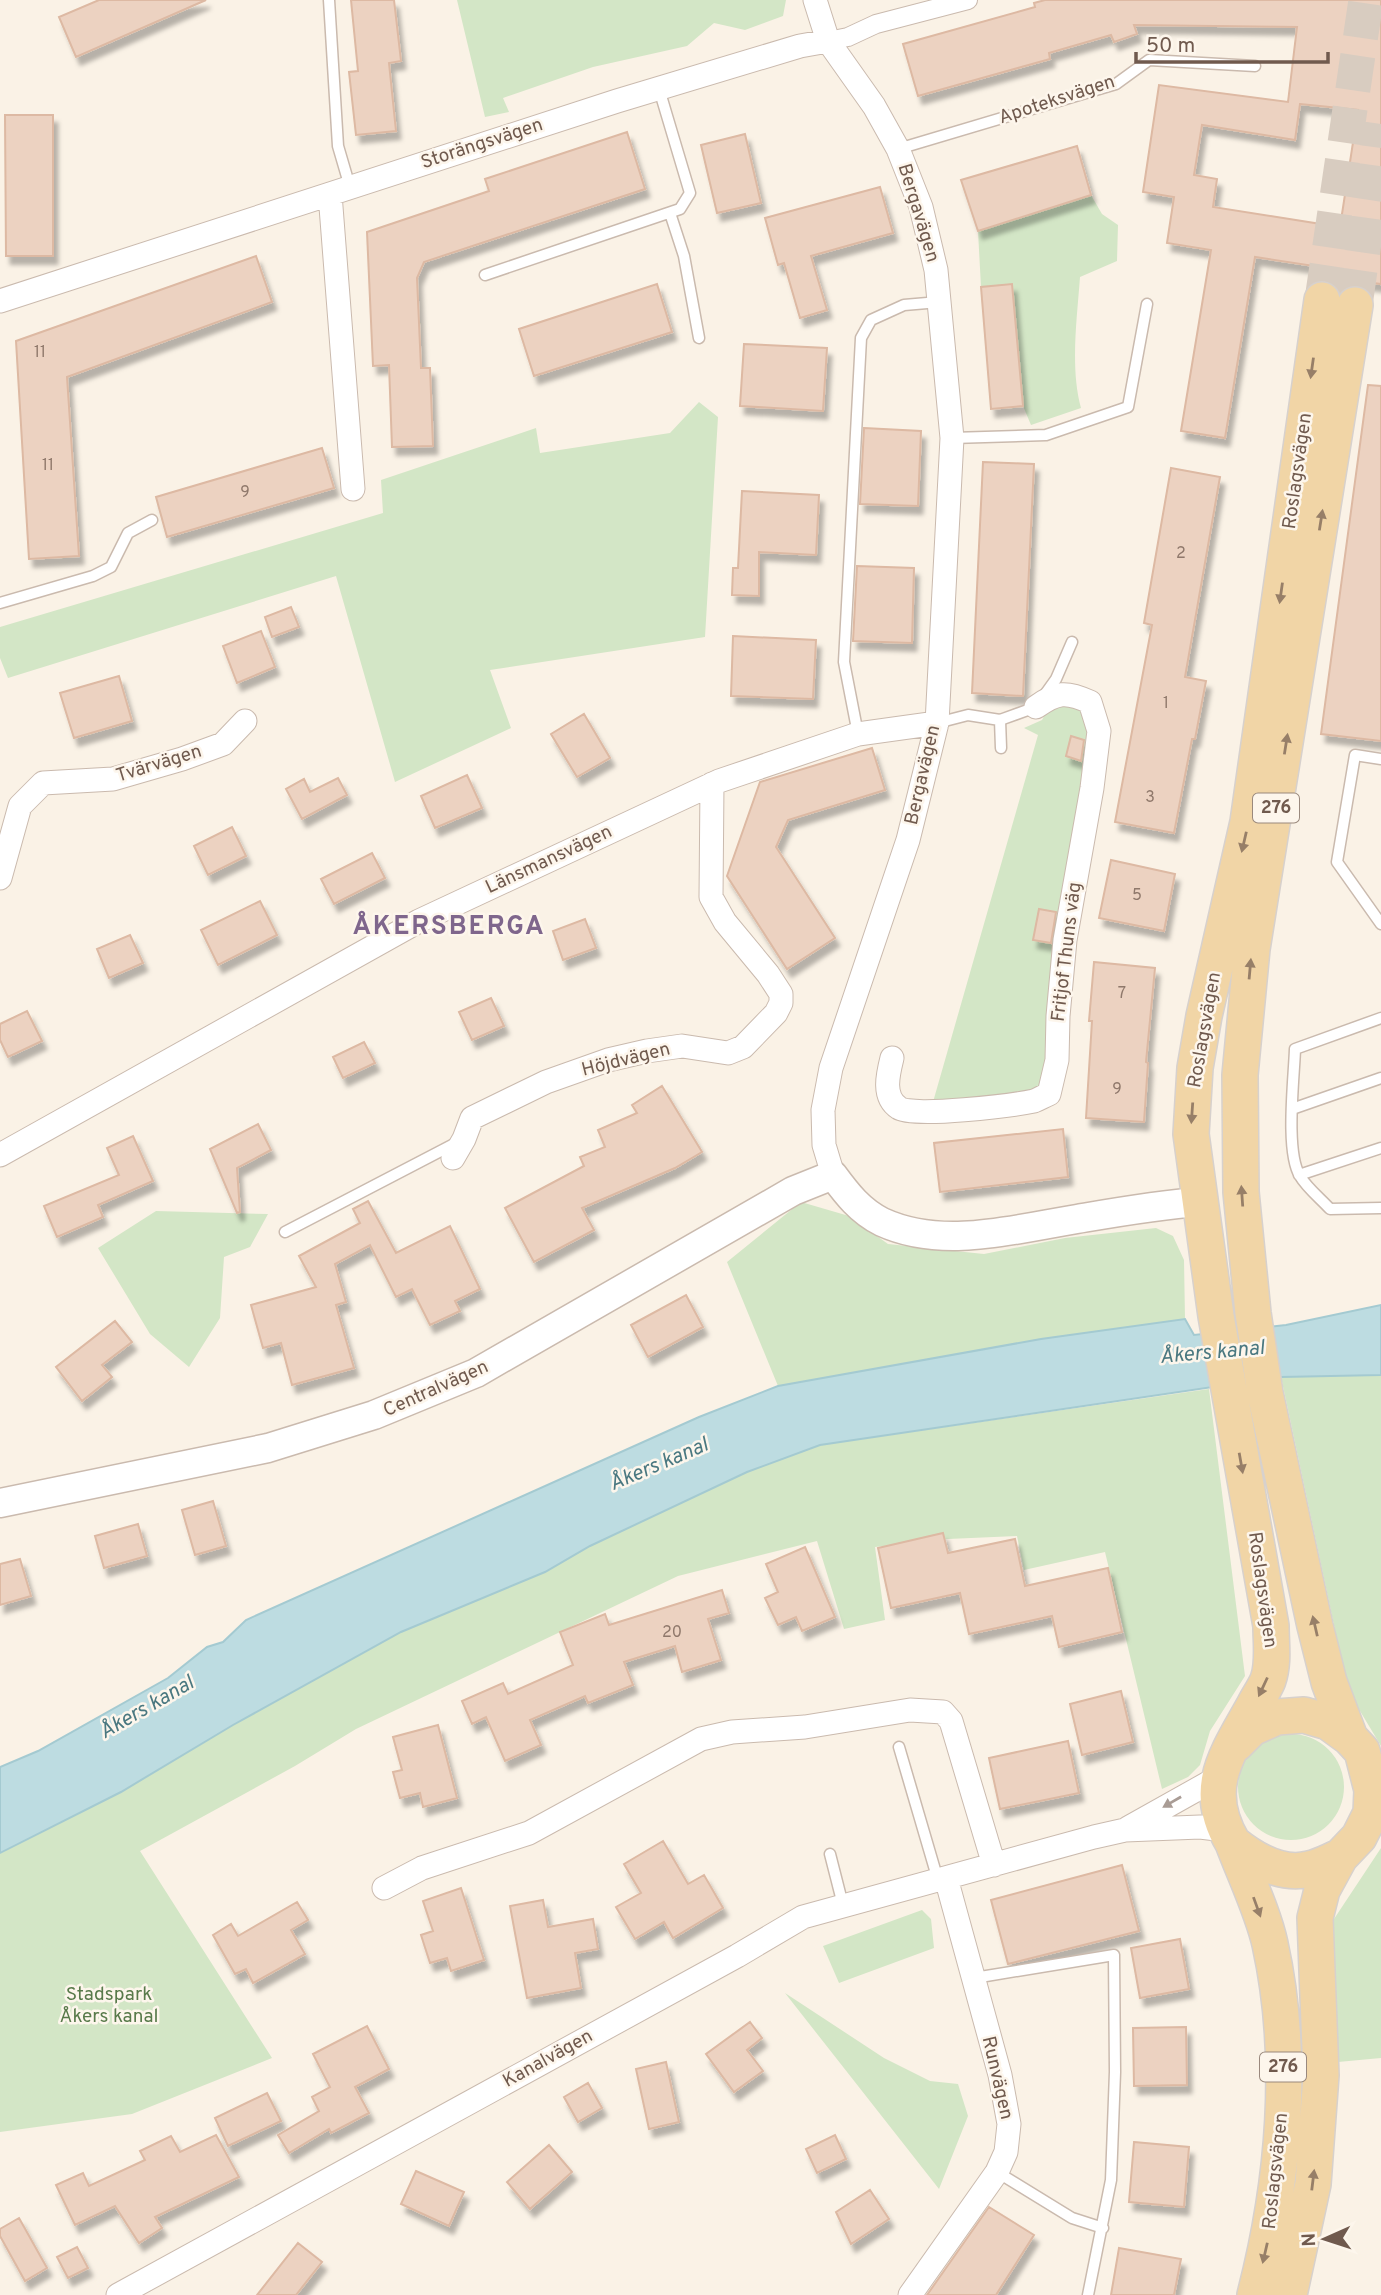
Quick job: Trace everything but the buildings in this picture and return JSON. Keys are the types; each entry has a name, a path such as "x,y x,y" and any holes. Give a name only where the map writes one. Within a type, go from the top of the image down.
{"main road":[{"name":"Roslagsvägen","path":"1255,2295 1268,2244 1278,2164 1284,2085 1280,2014 1270,1943 1218,1805 1224,1764 1268,1680 1272,1653 1271,1626 1229,1396 1191,1134 1195,1068 1204,1016 1248,822 1338,303 1252,949 1240,1088 1241,1192 1253,1313 1265,1393 1315,1626 1329,1682 1350,1738"},
{"path":"1199,1202 1220,1217 1232,1287 1253,1313"},
{"name":"Roslagsvägen","path":"1224,1764 1252,1728 1277,1717 1304,1715 1328,1722 1350,1738 1362,1751 1372,1790 1371,1813 1359,1837 1340,1857 1322,1890 1315,1917 1321,2075 1313,2184 1289,2295"},
{"name":"Roslagsvägen","path":"1229,1836 1252,1858 1280,1870 1308,1870 1340,1857"}],"street":[{"name":"Bergavägen","path":"816,0 828,41 874,106 898,149 920,208 936,270 952,438 937,723 908,840 831,1068 823,1110 824,1145 833,1174 853,1203 882,1222 909,1230 942,1235 989,1234 1144,1207 1199,1202"},
{"name":"Storängsvägen","path":"0,301 659,89 800,46 848,37 876,24 968,0"},
{"path":"340,190 353,489"},
{"name":"Fritjof Thuns väg","path":"892,1058 886,1079 891,1100 901,1110 918,1113 954,1110 1035,1101 1049,1094 1057,1060 1065,940 1092,788 1099,731 1090,702 1072,694 1051,696 1035,707"},
{"name":"Tvärvägen","path":"0,878 20,806 43,783 113,779 182,759 223,744 245,721"},
{"name":"Länsmansvägen","path":"0,1155 419,921 712,784 858,734 937,723"},
{"name":"Höjdvägen","path":"459,1148 471,1118 546,1082 608,1060 646,1051 682,1046 728,1053 743,1046 776,1013 781,1003 781,994 725,922 711,897 712,784"},
{"name":"Centralvägen","path":"0,1503 268,1448 374,1415 476,1373 793,1191 833,1174"},
{"path":"384,1888 422,1868 529,1833 701,1739 732,1732 805,1727 910,1710 943,1712 951,1721 994,1865"},
{"name":"Kanalvägen","path":"1125,1830 1224,1764"},
{"name":"Kanalvägen","path":"118,2295 737,1956 803,1917 1125,1830 1200,1827 1229,1836"},
{"name":"Runvägen","path":"910,2295 997,2172 1006,2152 1009,2124 1000,2075 974,1978 942,1879"}],"lane":[{"path":"329,0 340,190"},
{"name":"Apoteksvägen","path":"898,149 1116,84 1149,60 1255,66"},
{"path":"485,275 680,209 690,193 659,89"},
{"path":"670,213 684,256 699,338"},
{"path":"858,734 844,662 860,338 871,320 904,305 939,302"},
{"path":"952,438 1046,435 1128,407 1147,304"},
{"path":"0,603 93,576 111,567 128,533 152,520"},
{"path":"1035,707 1056,679 1072,642"},
{"name":"Fritjof Thuns väg","path":"937,723 968,715 1000,720 1035,707"},
{"path":"1000,720 1001,748"},
{"path":"1381,759 1355,755 1337,862 1381,923"},
{"path":"1381,1018 1295,1049 1292,1109 1293,1147 1299,1175 1330,1209 1381,1208"},
{"path":"1292,1109 1381,1078"},
{"path":"285,1232 459,1148"},
{"path":"1299,1175 1381,1148"},
{"path":"899,1747 942,1879"},
{"path":"830,1854 843,1905"},
{"path":"974,1978 1114,1955 1115,2072 1111,2180 1088,2295"},
{"path":"997,2172 1072,2218 1103,2228"}],"green space":[{"path":"457,0 786,0 783,16 745,30 714,23 687,46 593,67 503,98 509,112 485,117"},
{"path":"1091,195 1102,214 1118,225 1117,261 1080,277 1075,360 1081,408 1031,425 1023,406 1012,285 981,287 978,231"},
{"path":"699,402 718,417 705,637 490,670 511,728 395,782 336,576 8,678 0,658 0,627 383,513 381,480 536,428 540,453 670,433"},
{"path":"1051,704 1077,705 1089,715 1044,1084 1024,1095 933,1102 1038,735 1024,728 1042,720"},
{"path":"801,1202 849,1216 888,1244 984,1254 1065,1238 1156,1228 1173,1236 1184,1260 1185,1319 778,1386 727,1262"},
{"path":"156,1211 268,1214 250,1247 224,1257 220,1318 189,1367 150,1334 98,1248"},
{"path":"1381,1375 1381,1746 1348,1691 1281,1377"},
{"name":"Stadspark Åkers kanal","path":"1209,1389 1245,1676 1210,1731 1200,1765 1188,1777 1162,1789 1105,1552 1024,1570 1017,1536 948,1539 875,1547 885,1620 844,1629 817,1541 678,1576 356,1729 295,1766 140,1851 272,2058 132,2114 0,2132 0,1853 121,1792 233,1725 401,1632 545,1572 590,1546 747,1472 820,1445"},
{"path":"1291,1734 1311,1738 1328,1750 1340,1767 1344,1787 1340,1807 1328,1824 1311,1836 1291,1840 1271,1836 1254,1824 1242,1807 1238,1787 1242,1767 1254,1750 1271,1738"},
{"path":"1381,1848 1381,2058 1338,2062 1332,1922"},
{"path":"922,1910 931,1919 934,1948 839,1983 823,1946"},
{"path":"785,1993 884,2058 930,2081 958,2084 968,2116 939,2189"}],"water":[{"name":"Åkers kanal","path":"1381,1305 1381,1375 1281,1377 820,1445 747,1472 590,1546 545,1572 401,1632 233,1725 121,1792 0,1853 0,1767 38,1751 168,1678 207,1647 223,1642 246,1620 699,1417 778,1386 1041,1339 1185,1319 1194,1335 1286,1325"}],"tunnel":[{"path":"1322,300 1366,0"},
{"path":"1355,305 1381,124"}],"district":[{"name":"ÅKERSBERGA","path":"449,927"}]}
